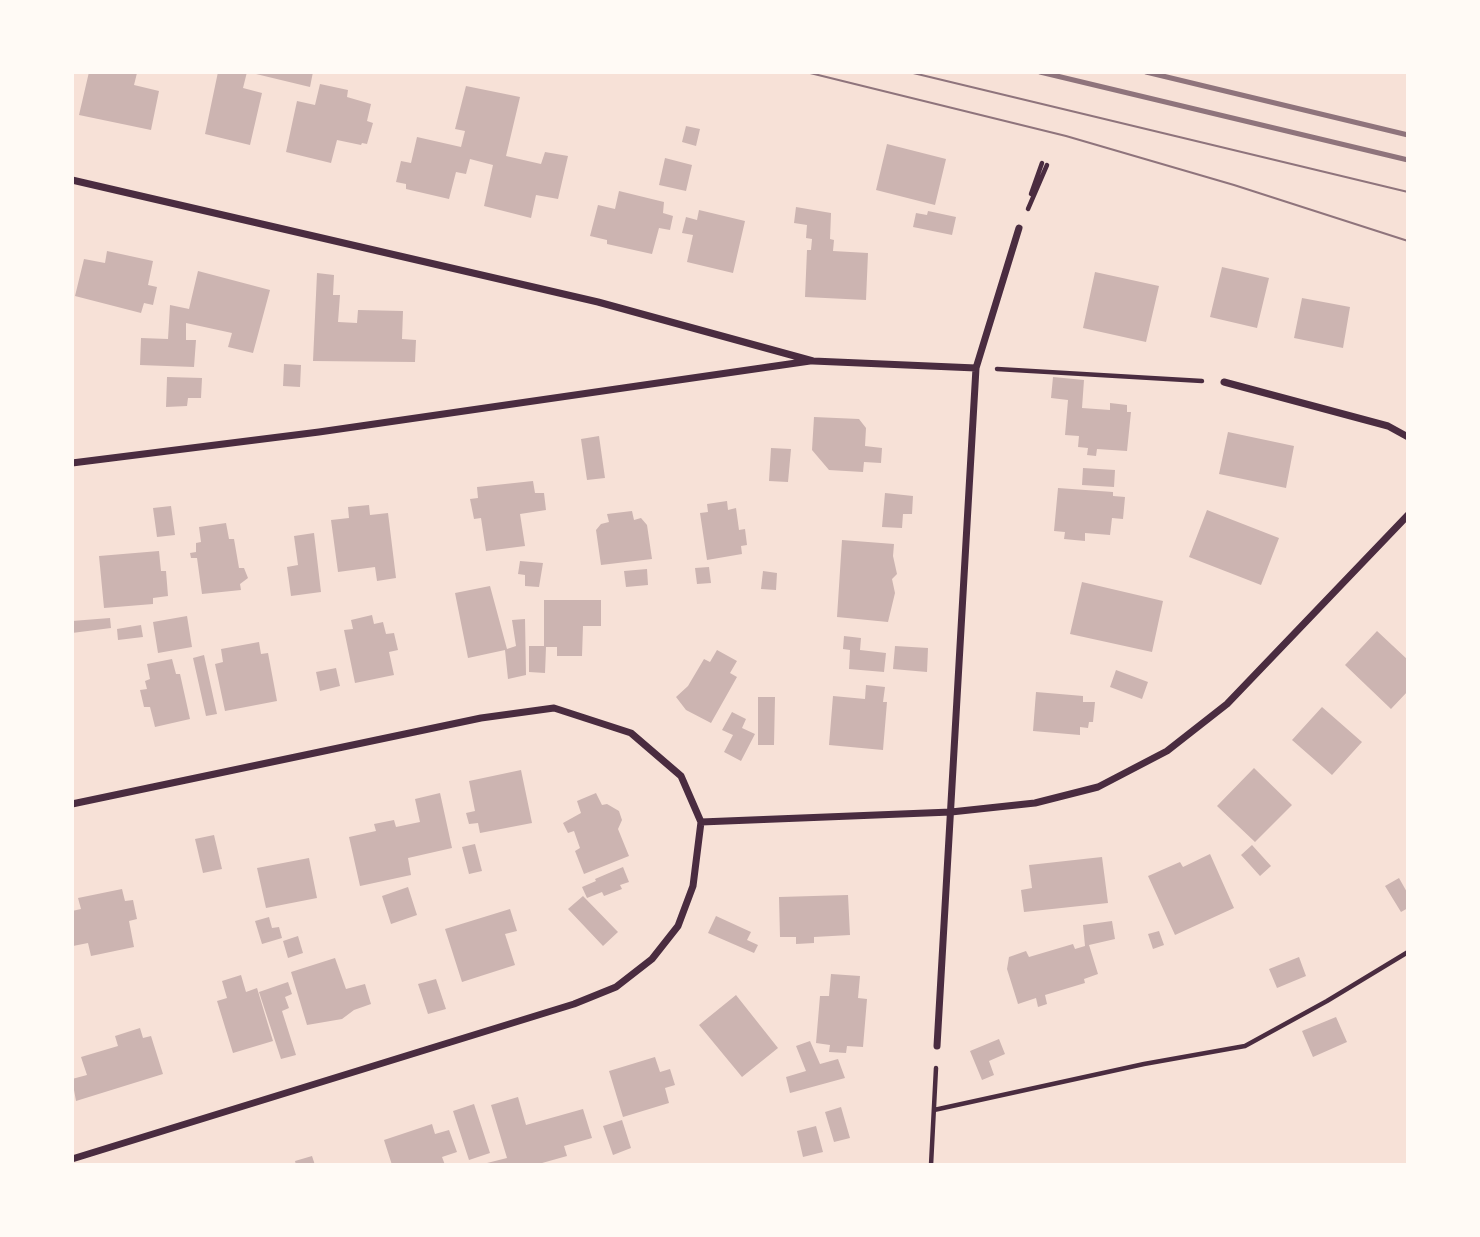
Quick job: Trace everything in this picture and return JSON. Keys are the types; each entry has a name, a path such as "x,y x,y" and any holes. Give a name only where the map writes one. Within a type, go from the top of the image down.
{"street":[{"path":"72,180 598,302 813,361"},
{"path":"937,1046 976,368 1019,228"},
{"path":"72,463 319,432 813,361 976,368"},
{"path":"1224,382 1388,426 1408,437"},
{"path":"701,822 950,812 1035,803 1097,788 1167,751 1227,704 1408,515"},
{"path":"72,804 481,718 554,708 631,733 681,776 701,822 693,886 678,926 652,959 616,986 574,1004 72,1159"}],"path":[{"path":"1019,228 1045,164"},
{"path":"976,368 1224,382"},
{"path":"934,1110 1144,1064 1245,1046 1328,1001 1408,952"},
{"path":"931,1165 937,1046"}],"building":[{"path":"89,72 137,73 134,85 159,91 151,130 79,115"},
{"path":"218,72 247,72 243,88 262,93 250,145 205,134"},
{"path":"256,72 313,72 310,87"},
{"path":"320,84 348,90 347,97 371,104 367,121 373,123 367,144 337,140 331,163 286,152 297,101 315,105"},
{"path":"466,86 520,97 506,156 541,164 545,152 568,156 558,199 536,195 531,218 484,206 493,165 470,159 466,174 456,172 449,199 406,189 406,184 396,182 401,161 411,163 417,137 461,147 465,131 455,129"},
{"path":"686,126 700,129 696,146 682,142"},
{"path":"887,144 946,159 935,205 876,190"},
{"path":"665,158 692,165 686,191 659,185"},
{"path":"619,191 664,202 663,213 673,216 670,230 659,228 652,254 607,244 607,240 590,236 598,205 615,209"},
{"path":"796,207 831,213 830,239 834,240 833,251 868,253 866,300 805,297 807,250 811,250 812,239 806,238 807,225 794,223"},
{"path":"699,210 745,221 733,273 687,262 693,235 682,233 686,217 697,220"},
{"path":"928,211 956,217 952,235 913,227 916,213 927,215"},
{"path":"107,251 153,261 148,285 157,287 153,305 144,303 141,313 75,296 84,259 105,263"},
{"path":"1222,267 1269,278 1257,328 1210,317"},
{"path":"198,271 270,290 253,353 228,347 232,333 186,323 186,340 196,340 194,367 140,365 141,338 168,339 170,305 189,309"},
{"path":"1095,272 1159,286 1146,342 1083,328"},
{"path":"317,273 334,275 333,295 340,295 338,322 357,323 358,310 403,311 402,339 416,340 415,362 313,361"},
{"path":"1302,298 1350,307 1343,348 1294,338"},
{"path":"284,364 301,365 300,387 283,386"},
{"path":"167,377 202,378 201,398 188,398 187,406 166,407"},
{"path":"1053,377 1084,380 1082,408 1110,410 1110,403 1127,405 1127,412 1131,412 1127,451 1097,449 1096,456 1087,455 1088,448 1078,447 1079,436 1065,435 1068,400 1051,398"},
{"path":"814,417 859,419 866,428 865,446 882,448 881,463 864,462 863,472 829,470 812,450"},
{"path":"1228,432 1294,446 1286,488 1219,474"},
{"path":"599,436 605,478 587,480 581,439"},
{"path":"771,448 791,449 788,482 769,481"},
{"path":"1083,468 1115,470 1114,487 1082,485"},
{"path":"533,481 535,493 544,493 546,510 520,514 525,546 486,551 481,518 474,519 470,499 478,498 477,487"},
{"path":"1058,488 1113,492 1113,496 1125,497 1123,519 1112,518 1110,535 1085,533 1085,541 1064,539 1065,532 1054,531"},
{"path":"885,493 913,496 912,514 903,514 902,528 882,527"},
{"path":"727,501 728,510 736,508 739,530 745,529 747,545 741,546 742,554 707,560 700,513 708,512 707,504"},
{"path":"369,505 370,515 388,513 396,578 377,581 375,567 338,572 331,520 349,518 348,507"},
{"path":"171,506 175,535 157,537 153,508"},
{"path":"1207,510 1279,538 1261,585 1189,557"},
{"path":"632,511 634,520 641,518 647,525 652,559 601,565 596,530 601,524 609,522 607,514"},
{"path":"226,523 229,539 234,539 239,568 244,568 248,578 240,584 241,590 202,594 197,558 191,558 190,553 196,552 196,543 201,542 199,527"},
{"path":"314,533 321,592 291,596 287,567 298,565 294,536"},
{"path":"842,540 894,544 893,556 897,574 892,579 895,593 888,622 837,617"},
{"path":"159,551 161,571 166,571 168,596 153,598 153,604 104,608 99,556"},
{"path":"520,561 543,563 539,587 525,586 525,575 518,574"},
{"path":"709,567 711,583 697,584 695,568"},
{"path":"647,569 648,585 626,587 624,571"},
{"path":"763,571 777,573 776,590 761,589"},
{"path":"1082,582 1163,601 1152,652 1070,634"},
{"path":"490,586 507,649 516,646 512,620 525,619 526,675 508,679 505,650 468,658 455,593"},
{"path":"544,600 601,600 601,626 583,626 582,656 557,656 557,647 546,647 545,673 529,672 529,646 544,646"},
{"path":"372,615 374,624 383,622 386,634 394,633 398,650 389,652 394,675 355,683 344,630 353,629 351,620"},
{"path":"187,616 192,647 158,653 153,622"},
{"path":"110,618 111,628 72,633 72,621"},
{"path":"141,625 143,637 118,640 117,629"},
{"path":"1377,631 1408,660 1408,691 1391,709 1345,665"},
{"path":"844,636 861,638 860,650 886,653 884,672 849,669 850,650 843,649"},
{"path":"259,642 261,654 268,653 277,701 225,711 215,664 223,662 221,649"},
{"path":"895,646 928,648 927,672 893,669"},
{"path":"717,650 737,661 730,673 737,677 711,723 686,710 676,697 688,686 704,659 710,662"},
{"path":"204,655 217,714 206,716 193,658"},
{"path":"172,659 176,674 180,674 190,719 155,727 150,707 144,707 140,690 147,689 145,681 150,679 147,664"},
{"path":"336,668 340,686 320,691 316,672"},
{"path":"1116,670 1148,682 1142,699 1110,687"},
{"path":"866,685 885,687 883,702 887,702 883,750 829,745 833,696 865,699"},
{"path":"1036,692 1083,696 1083,702 1095,702 1093,722 1089,722 1088,728 1080,727 1080,735 1033,731"},
{"path":"758,697 775,697 774,745 758,745"},
{"path":"1322,707 1362,742 1332,775 1292,740"},
{"path":"732,712 746,719 742,728 755,734 741,761 724,752 733,735 722,730"},
{"path":"1254,768 1292,805 1255,842 1217,806"},
{"path":"521,770 532,823 480,833 478,823 469,824 466,813 475,811 469,781"},
{"path":"440,793 452,848 408,858 411,875 360,886 349,837 376,831 374,824 394,820 396,827 420,822 415,799"},
{"path":"596,793 602,805 607,804 619,811 622,820 618,829 629,856 584,874 575,851 580,848 574,831 568,833 563,823 581,813 577,801"},
{"path":"214,835 222,869 203,873 195,839"},
{"path":"475,844 482,871 469,874 462,847"},
{"path":"1252,845 1271,866 1260,876 1241,855"},
{"path":"1210,854 1234,908 1175,935 1148,876 1180,862 1183,867"},
{"path":"1102,857 1108,903 1024,912 1021,890 1032,888 1029,865"},
{"path":"309,858 317,898 266,908 257,868"},
{"path":"623,867 629,882 620,885 622,889 604,896 602,892 587,898 582,887"},
{"path":"1399,878 1408,894 1408,908 1401,912 1385,886"},
{"path":"408,887 417,915 391,924 382,896"},
{"path":"122,889 125,901 133,900 137,919 129,921 134,947 91,956 88,943 73,946 72,911 81,909 78,898"},
{"path":"848,895 850,935 814,937 814,943 796,944 796,937 780,937 779,897"},
{"path":"583,896 618,932 603,946 568,909"},
{"path":"510,909 517,931 505,934 515,965 462,982 445,929"},
{"path":"716,916 751,932 747,940 758,945 754,953 708,933"},
{"path":"269,917 272,928 279,927 282,938 262,944 255,921"},
{"path":"1112,921 1115,939 1089,945 1098,974 1084,979 1085,983 1045,995 1047,1004 1038,1007 1036,998 1018,1004 1007,969 1009,957 1026,951 1029,957 1073,944 1075,949 1085,946 1083,925"},
{"path":"1159,931 1164,945 1153,949 1148,934"},
{"path":"298,936 303,953 288,958 283,941"},
{"path":"1299,957 1306,976 1277,988 1269,969"},
{"path":"335,958 346,989 365,984 371,1004 354,1010 342,1019 307,1025 291,972"},
{"path":"831,974 860,976 858,998 867,999 863,1047 847,1046 846,1053 829,1052 830,1045 816,1043 820,996 829,996"},
{"path":"241,975 246,992 257,988 273,1041 233,1053 217,1001 227,998 222,981"},
{"path":"436,979 446,1009 428,1014 418,984"},
{"path":"288,982 292,994 285,997 289,1008 282,1011 296,1055 281,1059 259,992"},
{"path":"736,995 778,1048 742,1077 699,1025"},
{"path":"1336,1017 1347,1042 1313,1057 1302,1031"},
{"path":"140,1028 143,1038 151,1036 163,1074 76,1101 72,1079 87,1075 81,1057 118,1046 115,1036"},
{"path":"999,1039 1005,1054 989,1061 994,1075 982,1080 970,1051"},
{"path":"810,1041 820,1064 838,1059 845,1078 790,1093 786,1077 806,1071 796,1046"},
{"path":"655,1057 660,1072 670,1069 675,1085 665,1088 669,1103 623,1117 609,1071"},
{"path":"518,1097 526,1125 583,1109 592,1138 564,1146 567,1156 535,1165 487,1165 507,1158 491,1105"},
{"path":"474,1104 490,1153 469,1160 453,1111"},
{"path":"841,1107 850,1138 834,1142 825,1112"},
{"path":"622,1120 631,1148 613,1155 603,1126"},
{"path":"432,1124 435,1134 449,1130 457,1152 442,1157 445,1165 392,1165 384,1140"},
{"path":"816,1126 823,1152 803,1157 797,1131"},
{"path":"312,1156 315,1165 296,1165 295,1161"}],"tram line":[{"path":"806,72 1066,136 1234,185 1408,241"},
{"path":"909,72 1408,192"}],"railway":[{"path":"1040,72 1408,160"},
{"path":"1146,72 1408,135"}]}
